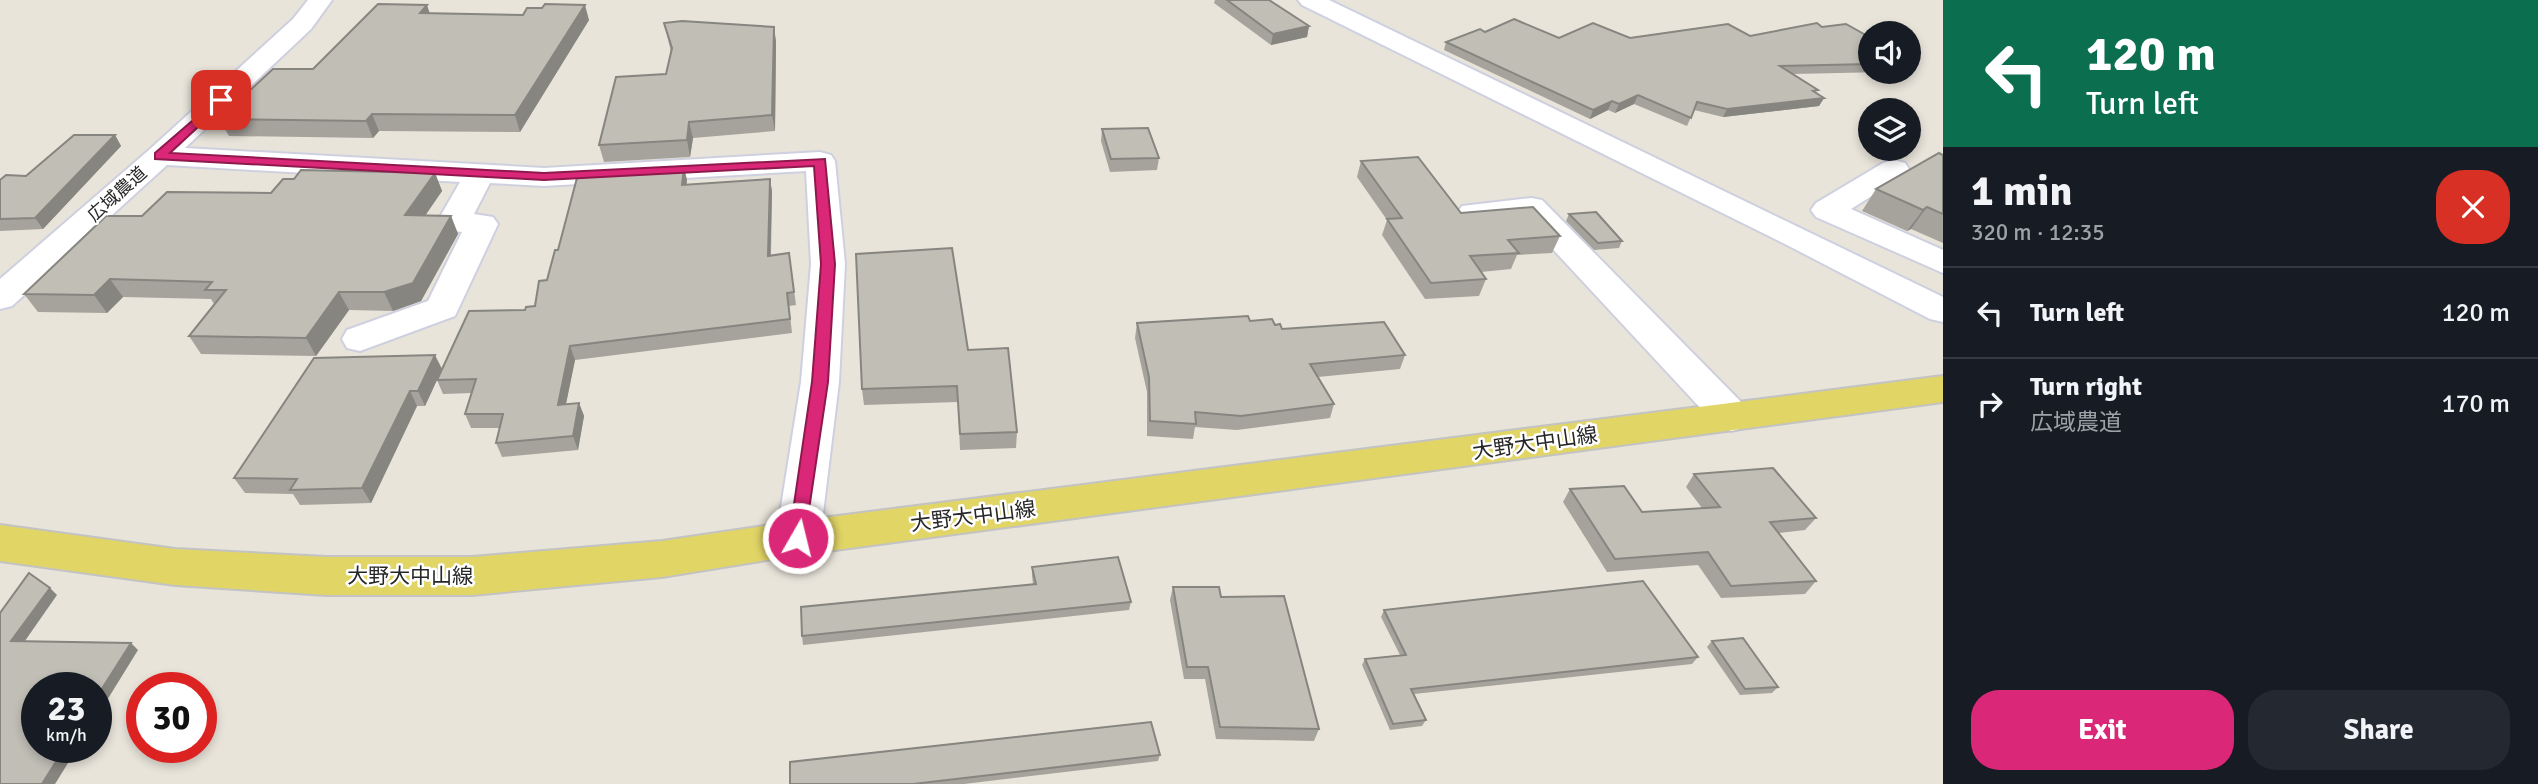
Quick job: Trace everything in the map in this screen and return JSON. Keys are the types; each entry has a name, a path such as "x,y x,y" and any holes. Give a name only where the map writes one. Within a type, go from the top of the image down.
{"main road":[{"name":"大野大中山線","path":"0,543 175,567 327,576 472,576 662,559 798,538 1943,389"}],"street":[{"name":"広域農道","path":"0,298 160,156 302,24 320,0"},
{"path":"1310,0 1943,311"},
{"path":"160,156 544,177 820,162 828,264 820,382 798,538"},
{"path":"1894,169 1827,210 1943,263"},
{"path":"360,339 442,308 482,223 453,222 481,173"},
{"path":"1464,214 1531,207 1732,417"},
{"path":"1844,261 1882,236"}],"building":[{"path":"1227,0 1269,0 1309,26 1273,34"},
{"path":"378,4 427,5 420,13 523,15 527,8 542,8 545,4 585,5 515,115 372,114 366,121 219,119 273,69 313,69"},
{"path":"1514,19 1559,38 1593,23 1630,38 1728,24 1750,36 1817,23 1822,27 1846,24 1858,31 1858,64 1780,66 1818,90 1813,91 1824,98 1727,109 1697,102 1691,118 1638,95 1619,104 1612,101 1593,110 1446,42 1480,29 1485,32"},
{"path":"682,21 774,27 772,115 689,122 687,140 599,145 616,77 666,74 672,48 664,23"},
{"path":"1148,128 1159,158 1111,159 1102,129"},
{"path":"74,135 115,135 35,218 0,219 0,180 6,175 26,176"},
{"path":"1939,153 1943,155 1943,214 1927,207 1923,210 1876,189"},
{"path":"1418,157 1461,213 1533,207 1560,236 1508,240 1519,253 1470,256 1486,279 1431,283 1387,219 1402,218 1361,161"},
{"path":"684,167 682,185 770,179 768,256 789,253 794,292 787,293 790,319 570,346 558,405 579,403 573,436 496,443 503,414 465,414 476,379 437,380 469,311 525,310 526,307 535,306 539,281 547,280 555,250 558,250 578,174"},
{"path":"301,170 435,173 405,215 451,216 413,283 384,292 339,292 306,338 189,336 226,290 205,290 212,282 110,279 94,295 24,294 106,216 142,216 167,192 271,193 283,179 294,179"},
{"path":"1596,212 1622,241 1598,243 1569,214"},
{"path":"952,248 968,350 1008,348 1017,432 960,434 957,386 862,389 856,254"},
{"path":"1248,316 1250,321 1272,319 1275,325 1280,324 1282,329 1384,322 1405,355 1310,364 1334,404 1241,416 1195,412 1196,424 1150,421 1149,377 1137,323"},
{"path":"435,355 418,391 410,391 362,488 290,490 297,479 234,478 314,358"},
{"path":"1773,468 1816,518 1770,522 1816,581 1731,586 1708,552 1615,559 1570,489 1624,486 1642,512 1720,507 1694,474"},
{"path":"1118,557 1131,602 802,636 801,607 1036,584 1032,567"},
{"path":"29,573 50,588 11,641 131,643 112,673 21,672 21,763 55,763 42,784 0,784 0,613"},
{"path":"1643,581 1698,657 1411,689 1426,720 1393,724 1365,659 1406,655 1384,610"},
{"path":"1173,587 1219,587 1221,597 1284,596 1319,729 1220,727 1208,667 1187,667"},
{"path":"1743,638 1778,687 1745,689 1712,641"},
{"path":"1151,722 1160,755 913,784 790,784 790,762"}],"route":[{"path":"221,100 160,156 544,177 820,162 828,264 820,382 798,538"}]}
